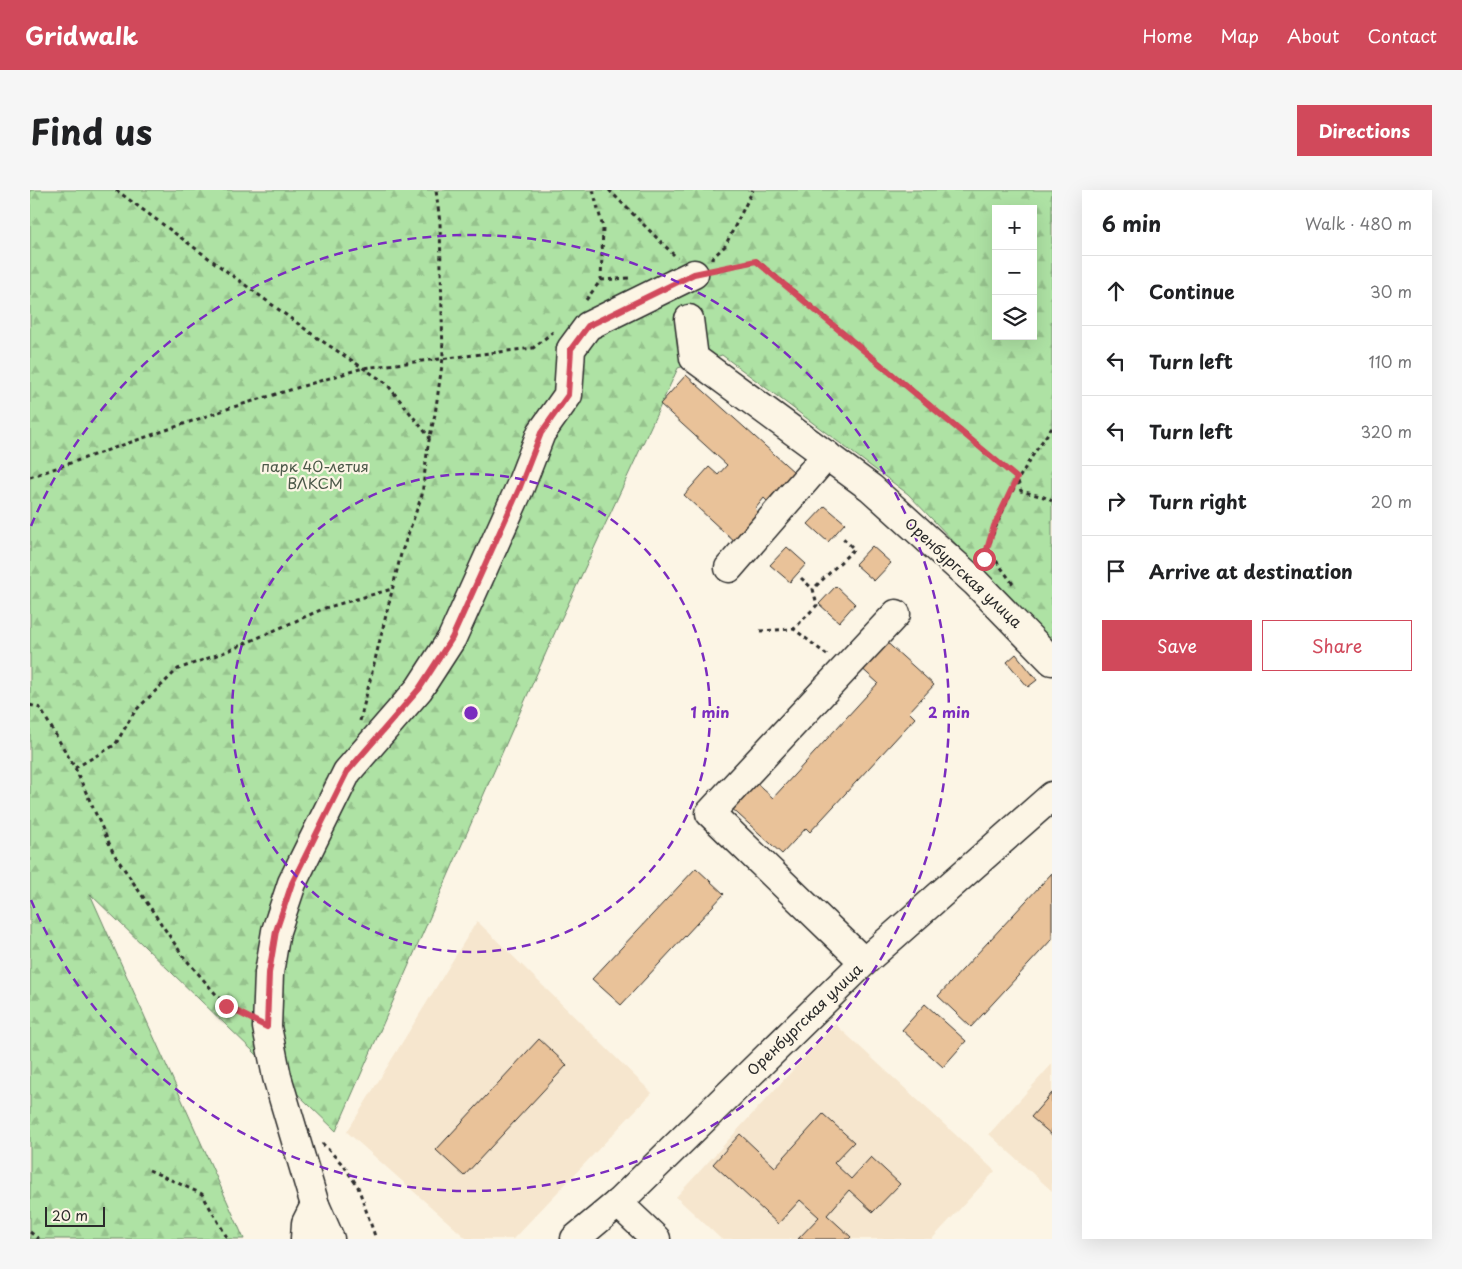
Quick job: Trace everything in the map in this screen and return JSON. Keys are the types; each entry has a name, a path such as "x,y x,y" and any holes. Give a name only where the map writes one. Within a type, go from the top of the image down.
{"street":[{"path":"330,1239 315,1205 277,1076 267,1027 269,973 276,931 292,883 347,772 419,689 452,638 520,487 541,433 568,395 571,349 582,320 694,274"},
{"name":"Оренбургская улица","path":"689,319 694,358 871,488 976,582 1052,661"},
{"path":"729,568 828,455"},
{"path":"864,962 710,813 896,614"},
{"name":"Оренбургская улица","path":"575,1239 618,1203 864,962 1048,807"},
{"path":"618,1203 656,1239"},
{"path":"305,1239 306,1222 315,1205"}],"path":[{"path":"116,190 249,288 386,383 430,438"},
{"path":"359,724 401,554 422,495 443,358 440,223 436,190"},
{"path":"30,477 230,408 363,368 533,348 582,320 601,280 603,228 593,190"},
{"path":"609,190 694,274"},
{"path":"694,274 725,246 753,190"},
{"path":"694,274 756,261 1017,478 1021,491 1052,501"},
{"path":"976,582 994,526 1017,478 1052,428"},
{"path":"813,589 854,548 842,536"},
{"path":"794,629 817,605 813,589 801,578"},
{"path":"75,768 116,746 135,710 178,669 228,651 325,608 392,589"},
{"path":"760,631 794,629 844,670"},
{"path":"30,705 40,708 75,768 114,854 184,956 226,1006 267,1027"},
{"path":"316,1136 344,1166 358,1187 376,1239"},
{"path":"149,1170 202,1194 228,1239"},
{"path":"30,1232 39,1239"}],"shaded area":[{"path":"477,921 652,1093 513,1239 467,1239 347,1132"},
{"path":"835,1024 995,1171 932,1239 721,1239 676,1197"},
{"path":"1052,1064 1052,1191 989,1134"}],"green space":[{"name":"парк 40-летия ВЛКСМ","path":"30,190 1052,190 1052,644 908,494 722,355 678,368 556,630 336,1131 90,894 244,1239 30,1239"}],"building":[{"path":"686,375 794,472 767,501 764,498 755,509 764,517 738,545 684,495 709,467 718,475 727,465 660,404"},
{"path":"825,506 845,523 828,542 808,524"},
{"path":"872,546 891,563 874,581 855,564"},
{"path":"787,547 806,564 790,582 770,565"},
{"path":"836,586 855,604 839,622 819,604"},
{"path":"882,638 934,685 909,712 915,718 810,832 806,828 782,854 728,805 752,779 773,798 878,683 858,665"},
{"path":"1016,654 1037,680 1028,687 1007,662"},
{"path":"696,868 724,894 621,1005 592,979"},
{"path":"1052,873 1052,939 971,1027 938,996"},
{"path":"925,1004 966,1041 943,1067 902,1030"},
{"path":"539,1039 567,1065 464,1176 436,1150"},
{"path":"1052,1093 1052,1135 1031,1117"},
{"path":"823,1114 854,1142 834,1163 851,1179 871,1157 900,1184 873,1212 849,1190 827,1215 851,1237 849,1239 798,1239 819,1217 800,1200 778,1224 713,1164 740,1134 775,1167"}],"route":[{"path":"226,1006 267,1027 269,973 276,931 292,883 347,772 419,689 452,638 520,487 541,433 568,395 571,349 588,326 694,274 756,261 1017,478 994,526 984,559"}]}
